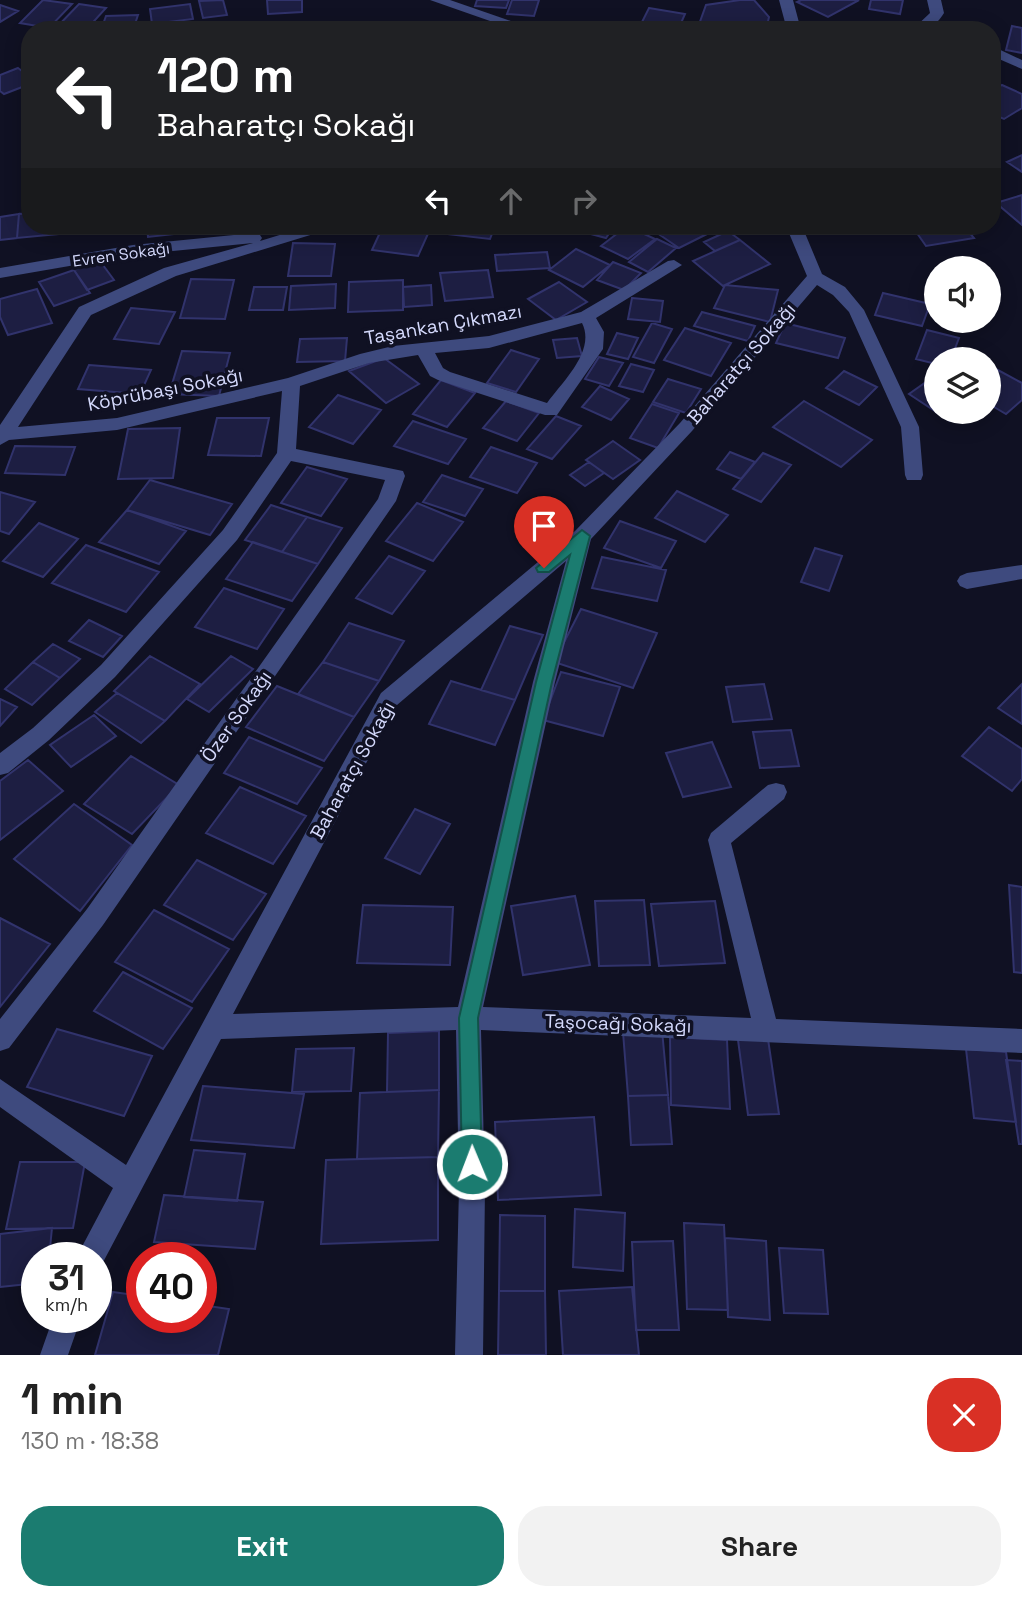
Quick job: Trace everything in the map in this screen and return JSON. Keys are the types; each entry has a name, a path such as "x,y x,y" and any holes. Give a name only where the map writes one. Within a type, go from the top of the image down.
{"street":[{"path":"437,0 502,21"},
{"path":"786,0 793,21"},
{"path":"934,0 937,21"},
{"path":"1001,54 1019,62"},
{"path":"2,437 85,311 170,272 298,235"},
{"name":"Evren Sokağı","path":"0,273 133,250 298,235"},
{"path":"798,235 814,277 839,291 856,310 910,427 914,475"},
{"name":"Taşankan Çıkmazı","path":"291,383 366,358 393,352 425,351 489,342 587,316 674,265"},
{"name":"Baharatçı Sokağı","path":"99,1242 389,699 582,536 686,427 814,277"},
{"path":"425,351 436,372 444,376 551,411 594,349 595,332 587,316"},
{"path":"0,766 41,733 108,671 230,535 286,454 291,383"},
{"name":"Köprübaşı Sokağı","path":"2,437 117,424 291,383"},
{"name":"Özer Sokağı","path":"0,1039 95,918 387,501 396,476 286,454"},
{"path":"469,1355 472,1188 468,1018 544,682 582,536"},
{"path":"967,581 1022,572"},
{"path":"766,1029 719,840 776,792"},
{"name":"Taşocağı Sokağı","path":"213,1027 468,1018 1022,1041"},
{"path":"0,1092 130,1184"},
{"path":"54,1355 62,1333"}],"building":[{"path":"43,0 72,4 56,21 22,21"},
{"path":"223,0 227,15 203,18 199,1"},
{"path":"267,0 302,0 302,12 268,14"},
{"path":"477,0 509,0 506,8 475,6"},
{"path":"512,0 539,0 534,16 507,14"},
{"path":"754,0 769,17 768,21 700,21 706,5"},
{"path":"859,0 828,17 797,2"},
{"path":"871,0 903,0 900,14 869,9"},
{"path":"79,4 106,8 94,21 63,21"},
{"path":"190,4 193,19 152,21 150,9"},
{"path":"0,5 18,11 0,22"},
{"path":"649,8 685,14 682,21 642,21"},
{"path":"138,15 136,21 104,21 106,16"},
{"path":"1012,26 1022,28 1022,53 1006,50"},
{"path":"18,68 21,70 21,87 4,94 0,91 0,75"},
{"path":"1001,86 1022,94 1022,108 1004,119 1001,118"},
{"path":"1022,155 1022,172 1007,162"},
{"path":"1022,195 1022,225 1001,207 1001,201"},
{"path":"19,214 21,235 48,235 17,238"},
{"path":"19,214 17,238 0,240 0,217"},
{"path":"379,235 427,235 418,256 372,250"},
{"path":"455,235 492,235 490,239"},
{"path":"615,235 646,235 655,239 628,259 601,246"},
{"path":"660,235 705,235 679,248"},
{"path":"719,235 733,235 740,240 715,251 704,242"},
{"path":"918,235 972,235 974,238 926,246"},
{"path":"657,239 676,248 648,272 629,262"},
{"path":"740,240 770,264 723,286 693,261"},
{"path":"293,243 335,244 331,276 288,276"},
{"path":"576,249 610,265 583,287 549,270"},
{"path":"547,252 550,268 497,271 495,255"},
{"path":"100,261 114,280 87,290 74,270"},
{"path":"613,262 641,273 624,290 597,280"},
{"path":"74,270 90,293 54,306 39,282"},
{"path":"488,270 493,297 445,301 440,273"},
{"path":"191,279 234,280 225,319 180,318"},
{"path":"403,280 403,310 348,312 349,282"},
{"path":"559,282 587,302 556,320 528,299"},
{"path":"336,284 335,308 289,310 291,286"},
{"path":"431,285 432,305 404,307 403,287"},
{"path":"725,285 778,290 770,322 714,308"},
{"path":"254,287 287,287 283,310 249,310"},
{"path":"37,289 52,323 8,335 0,317 0,299"},
{"path":"883,293 924,303 922,326 875,315"},
{"path":"632,298 663,301 660,322 628,319"},
{"path":"131,308 175,312 159,344 114,339"},
{"path":"702,312 755,326 748,341 694,326"},
{"path":"652,323 672,329 654,363 633,357"},
{"path":"785,323 845,338 838,358 776,343"},
{"path":"685,328 731,343 711,376 664,360"},
{"path":"617,333 638,338 628,359 607,354"},
{"path":"926,333 959,338 956,347 924,347 924,361 916,359"},
{"path":"347,338 345,361 297,362 300,339"},
{"path":"577,338 582,356 557,358 553,340"},
{"path":"511,350 539,359 516,392 487,383"},
{"path":"182,351 230,353 219,396 169,394"},
{"path":"599,357 623,363 609,386 585,379"},
{"path":"384,358 419,384 386,403 349,371"},
{"path":"631,364 654,370 643,392 619,386"},
{"path":"89,365 151,370 140,394 78,389"},
{"path":"844,371 877,387 859,405 826,388"},
{"path":"1001,372 1022,383 1022,400 1006,414 1001,411"},
{"path":"668,379 701,389 686,413 653,402"},
{"path":"441,380 475,393 447,427 413,414"},
{"path":"924,383 924,404 909,394"},
{"path":"600,386 629,399 611,420 582,407"},
{"path":"338,395 381,410 353,444 309,427"},
{"path":"506,401 539,413 517,441 483,428"},
{"path":"804,401 872,440 841,467 773,427"},
{"path":"652,404 679,413 658,448 630,438"},
{"path":"556,416 581,426 552,459 527,449"},
{"path":"217,418 269,418 261,456 208,455"},
{"path":"413,421 466,439 448,464 394,446"},
{"path":"180,428 173,478 118,479 128,429"},
{"path":"613,441 640,460 613,479 586,460"},
{"path":"15,446 75,447 65,475 5,473"},
{"path":"491,447 537,463 517,493 470,477"},
{"path":"730,452 755,462 741,479 717,469"},
{"path":"763,453 791,465 761,502 733,489"},
{"path":"589,462 604,473 585,486 570,475"},
{"path":"307,467 347,479 321,516 281,503"},
{"path":"442,475 483,489 465,516 423,502"},
{"path":"150,480 232,504 210,535 127,510"},
{"path":"677,491 728,515 705,542 655,518"},
{"path":"0,492 35,502 9,534 0,531"},
{"path":"417,503 463,522 433,561 386,541"},
{"path":"271,505 307,517 282,552 245,540"},
{"path":"127,510 186,531 159,564 99,542"},
{"path":"307,517 342,528 318,564 282,552"},
{"path":"620,521 676,541 661,568 604,548"},
{"path":"39,523 78,539 43,577 3,561"},
{"path":"253,542 318,564 292,601 226,579"},
{"path":"86,545 159,572 126,612 52,583"},
{"path":"815,548 842,556 829,591 801,582"},
{"path":"389,556 425,571 392,614 356,598"},
{"path":"602,557 666,570 657,601 592,588"},
{"path":"224,588 284,609 257,649 195,627"},
{"path":"581,609 657,633 633,688 554,662"},
{"path":"89,620 122,636 103,657 69,641"},
{"path":"349,623 404,641 379,681 323,662"},
{"path":"510,626 543,635 515,700 481,690"},
{"path":"53,644 80,659 60,678 33,662"},
{"path":"150,656 200,684 165,721 114,691"},
{"path":"231,656 253,669 209,712 187,699"},
{"path":"33,662 60,678 32,705 5,689"},
{"path":"323,662 379,681 354,717 298,694"},
{"path":"561,672 620,687 603,736 543,720"},
{"path":"451,681 515,700 495,745 429,724"},
{"path":"764,684 772,719 733,722 726,687"},
{"path":"1022,684 1022,724 998,708"},
{"path":"277,686 354,717 324,761 246,727"},
{"path":"117,693 165,721 141,743 95,712"},
{"path":"0,699 17,707 0,726"},
{"path":"94,715 116,736 71,767 50,745"},
{"path":"989,727 1022,749 1022,779 1012,791 962,756"},
{"path":"791,730 799,766 760,768 753,732"},
{"path":"249,737 322,768 297,804 224,773"},
{"path":"712,742 731,787 683,797 666,753"},
{"path":"131,756 179,785 132,834 84,804"},
{"path":"28,760 63,791 0,840 0,781"},
{"path":"240,787 306,816 273,864 206,833"},
{"path":"74,804 132,845 80,911 14,859"},
{"path":"415,809 450,824 420,874 385,858"},
{"path":"197,860 266,894 233,940 164,905"},
{"path":"1009,885 1022,887 1022,973 1014,972"},
{"path":"575,896 590,965 523,975 511,906"},
{"path":"644,900 650,965 599,966 595,901"},
{"path":"715,901 725,963 659,966 651,904"},
{"path":"363,905 453,907 450,965 357,963"},
{"path":"154,910 229,949 192,1002 115,962"},
{"path":"0,918 50,944 0,1007"},
{"path":"123,972 192,1008 163,1049 94,1011"},
{"path":"57,1029 152,1056 124,1116 27,1087"},
{"path":"662,1030 668,1095 628,1096 623,1032"},
{"path":"439,1031 439,1090 387,1092 388,1033"},
{"path":"670,1037 727,1040 730,1109 671,1105"},
{"path":"768,1039 779,1114 748,1115 738,1040"},
{"path":"354,1048 351,1091 292,1092 296,1049"},
{"path":"966,1049 1006,1052 1016,1122 974,1118"},
{"path":"1006,1060 1022,1061 1022,1144 1019,1144"},
{"path":"203,1086 304,1094 294,1148 191,1140"},
{"path":"439,1090 438,1157 357,1159 360,1093"},
{"path":"668,1095 672,1144 631,1145 628,1096"},
{"path":"594,1117 601,1195 498,1200 495,1122"},
{"path":"194,1150 245,1154 237,1201 184,1197"},
{"path":"438,1157 438,1240 321,1244 326,1160"},
{"path":"20,1162 85,1162 73,1228 6,1229"},
{"path":"164,1195 263,1202 255,1249 217,1246 217,1242 154,1242"},
{"path":"575,1209 625,1213 623,1271 573,1267"},
{"path":"500,1215 545,1216 545,1291 499,1291"},
{"path":"684,1223 724,1225 728,1310 687,1309"},
{"path":"52,1228 51,1242 21,1242 21,1285 0,1287 0,1234"},
{"path":"725,1238 766,1241 770,1320 728,1317"},
{"path":"673,1241 679,1330 636,1330 632,1242"},
{"path":"779,1248 823,1250 828,1314 784,1313"},
{"path":"632,1287 639,1355 563,1355 559,1291"},
{"path":"499,1291 545,1291 546,1355 498,1355"},
{"path":"113,1292 126,1294 126,1333 217,1333 217,1307 229,1309 218,1355 95,1355 101,1333 112,1333"}],"route":[{"path":"472,1164 468,1018 504,850 582,536 544,568"}]}
